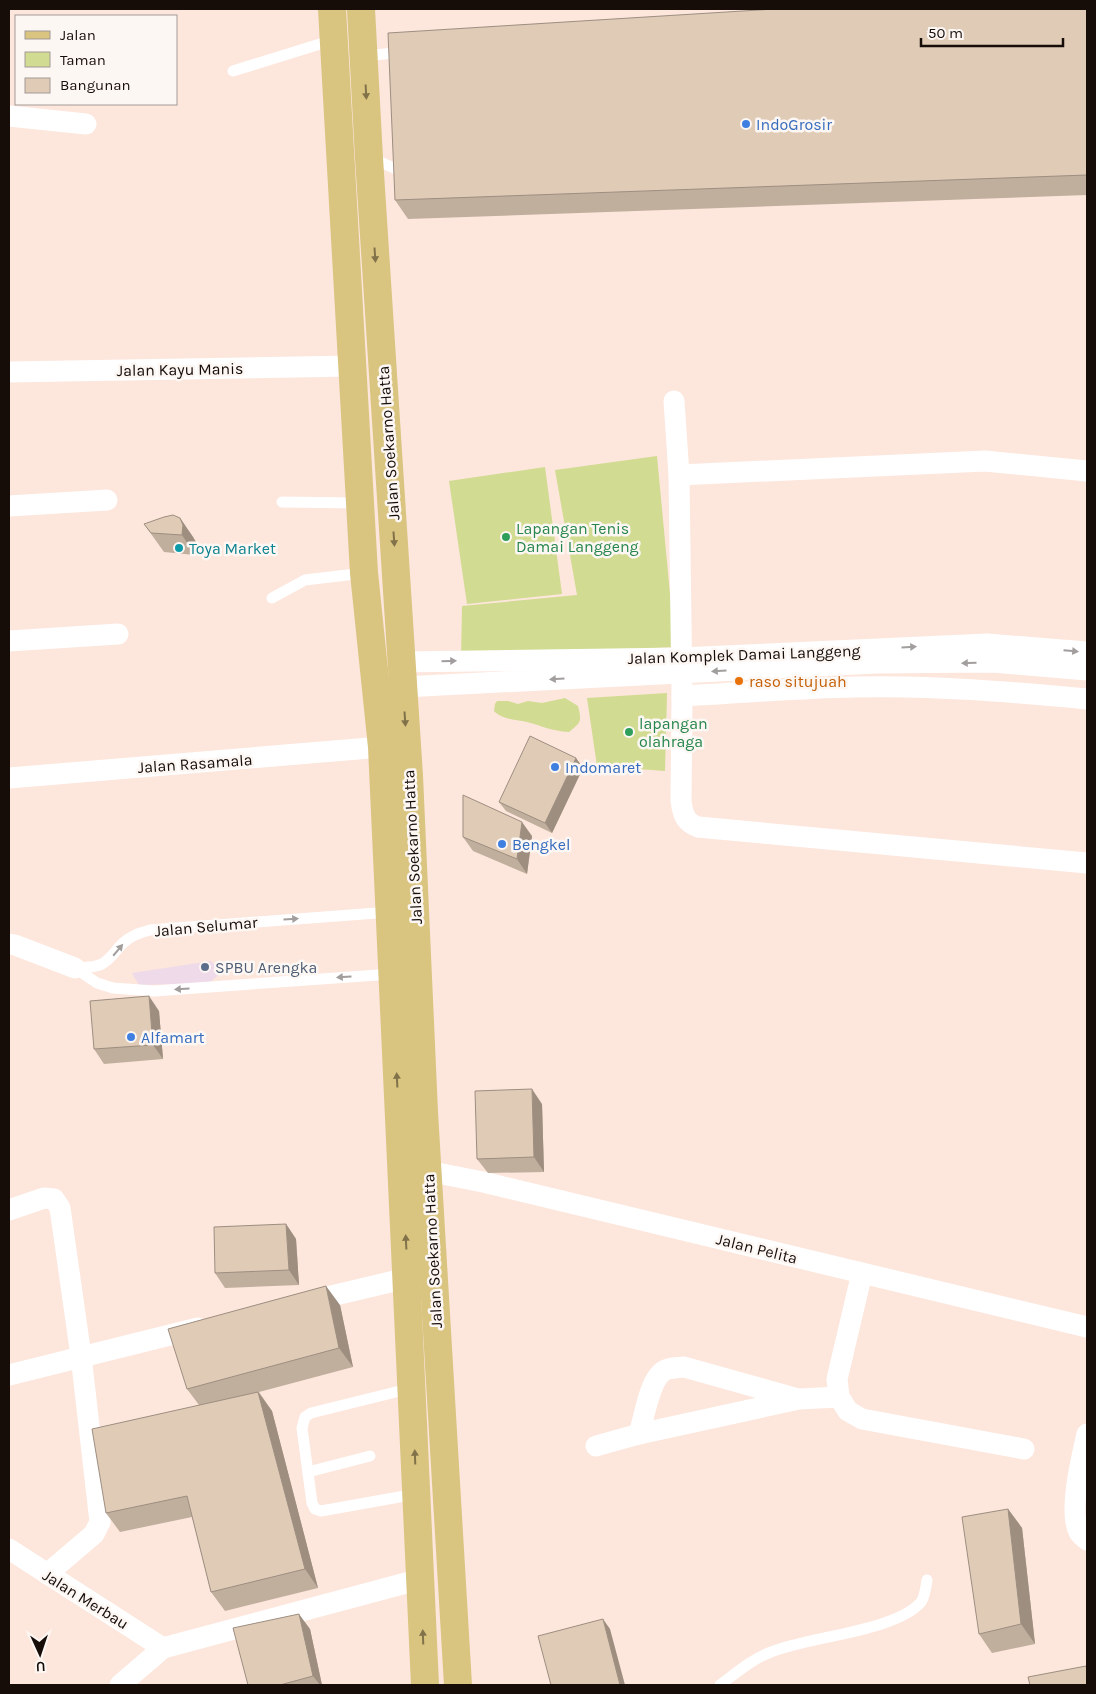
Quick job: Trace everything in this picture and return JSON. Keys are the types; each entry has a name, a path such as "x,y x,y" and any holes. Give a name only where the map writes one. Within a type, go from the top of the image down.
{"main road":[{"name":"Jalan Soekarno Hatta","path":"332,9 364,573 382,747 425,1685"},
{"name":"Jalan Soekarno Hatta","path":"361,9 409,776 427,1171 458,1685"}],"street":[{"path":"9,116 86,124"},
{"name":"Jalan Kayu Manis","path":"9,372 351,366"},
{"path":"674,401 679,475 682,696 681,801 683,815 688,823 698,827 1087,863"},
{"path":"679,475 985,461 1087,471"},
{"path":"9,506 107,500"},
{"path":"9,641 118,634"},
{"name":"Jalan Komplek Damai Langgeng","path":"402,675 681,666 876,656 987,644 1087,652"},
{"path":"876,656 878,687"},
{"name":"Jalan Komplek Damai Langgeng","path":"876,656 993,662 1087,670"},
{"path":"988,692 993,662"},
{"path":"682,696 878,687 1087,699"},
{"name":"Jalan Rasamala","path":"9,778 382,747"},
{"name":"Jalan Selumar","path":"9,944 75,968"},
{"name":"Jalan Pelita","path":"427,1171 483,1182 1087,1328"},
{"path":"9,1210 44,1198 54,1199 60,1208 100,1522 94,1534 47,1574"},
{"path":"862,1273 837,1379 838,1397 848,1411 862,1418 1024,1449"},
{"path":"285,1307 407,1278"},
{"path":"9,1374 219,1323"},
{"path":"639,1434 654,1383 662,1372 673,1368 684,1367 800,1399"},
{"path":"596,1446 639,1434 800,1399 838,1397"},
{"path":"1087,1434 1078,1476 1075,1507 1076,1524 1079,1533 1087,1540"},
{"name":"Jalan Merbau","path":"9,1549 163,1648"},
{"path":"120,1685 163,1648 421,1579"}],"lane":[{"path":"233,71 333,40"},
{"path":"364,56 412,52"},
{"path":"369,158 403,172 422,173"},
{"path":"282,502 360,503"},
{"path":"272,598 305,580 364,573"},
{"name":"Jalan Selumar","path":"75,968 102,964 111,957 121,944 133,935 150,930 390,912"},
{"path":"75,968 97,983 113,988 154,991 392,974"},
{"path":"412,1388 311,1413 305,1417 302,1428 312,1503 315,1509 321,1511 416,1494"},
{"path":"308,1472 370,1456"},
{"path":"720,1685 742,1668 771,1652 887,1622 909,1612 922,1600 927,1580"}],"shaded area":[{"path":"211,961 221,973 209,983 139,985 132,973"}],"green space":[{"path":"657,456 675,647 461,658 462,606 577,595 555,470"},
{"name":"Lapangan Tenis Damai Langgeng","path":"545,467 562,594 467,604 449,481"},
{"name":"lapangan olahraga","path":"667,693 665,771 597,766 587,698"},
{"path":"565,698 578,706 580,715 580,721 569,732 505,718 494,711 497,701 508,701 518,704 528,701 542,703"}],"building":[{"name":"IndoGrosir","path":"775,9 1087,9 1087,175 395,200 388,33"},
{"path":"173,515 180,518 183,525 182,535 151,533 144,524 164,517"},
{"path":"530,736 576,758 545,823 499,802"},
{"name":"Bengkel","path":"463,795 522,822 517,859 463,837"},
{"path":"149,996 153,1045 94,1049 90,1001"},
{"path":"532,1089 534,1157 477,1159 475,1091"},
{"path":"286,1224 289,1270 215,1273 214,1227"},
{"path":"326,1286 339,1348 187,1389 168,1329"},
{"path":"258,1392 305,1569 211,1592 187,1496 106,1513 92,1429"},
{"path":"1008,1509 1021,1624 979,1634 962,1517"},
{"path":"299,1614 313,1676 280,1685 248,1685 233,1628"},
{"path":"603,1619 620,1685 551,1685 538,1636"},
{"path":"1086,1666 1087,1685 1030,1685 1028,1677"}],"place":[{"name":"IndoGrosir","path":"746,124"},
{"name":"Lapangan Tenis Damai Langgeng","path":"506,537"},
{"name":"Toya Market","path":"179,548"},
{"name":"raso situjuah","path":"739,681"},
{"name":"lapangan olahraga","path":"629,732"},
{"name":"Indomaret","path":"555,767"},
{"name":"Bengkel","path":"502,844"},
{"name":"SPBU Arengka","path":"205,967"},
{"name":"Alfamart","path":"131,1037"}]}
